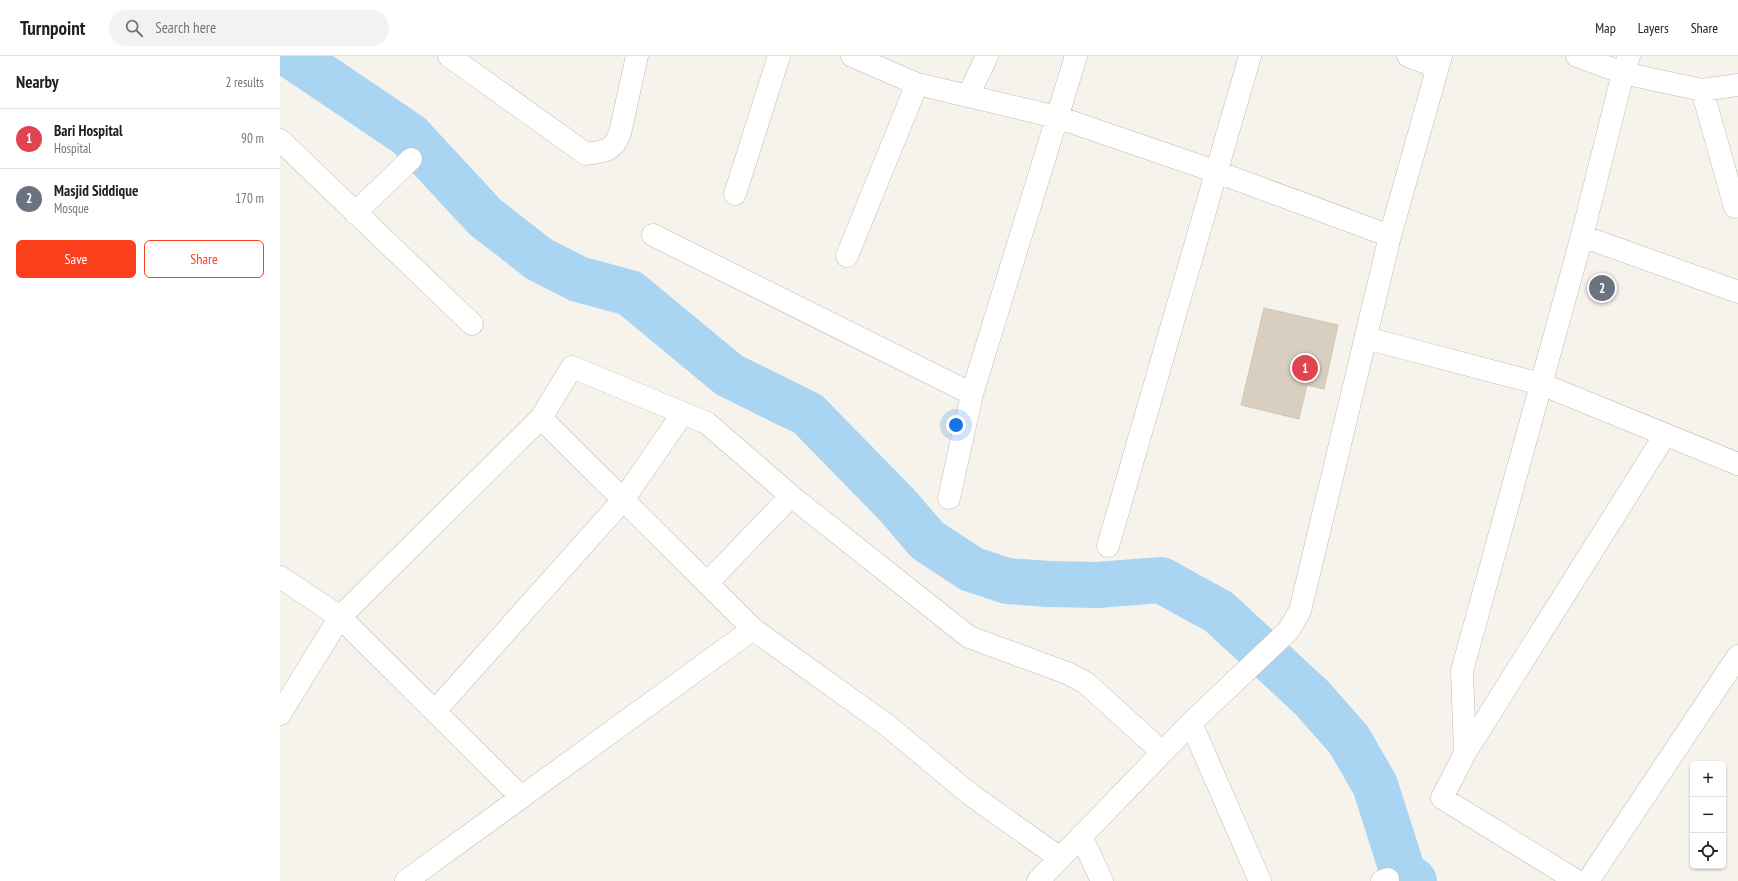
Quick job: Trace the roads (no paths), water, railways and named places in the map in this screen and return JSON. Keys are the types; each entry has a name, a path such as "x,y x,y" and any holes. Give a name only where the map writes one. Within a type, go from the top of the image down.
{"street":[{"path":"460,59 586,154 605,151 616,144 620,133 637,56"},
{"path":"734,194 779,56"},
{"path":"852,56 917,84 1057,117 1218,172 1390,236"},
{"path":"968,96 987,56"},
{"path":"949,498 972,394 1076,56"},
{"path":"1108,546 1218,172 1250,56"},
{"path":"1038,881 1190,723 1288,631 1300,611 1390,236 1439,62 1408,56"},
{"path":"1577,56 1626,64 1702,90 1738,85"},
{"path":"1465,753 1462,671 1582,236 1626,64"},
{"path":"847,256 917,84"},
{"path":"1702,90 1735,207"},
{"path":"280,140 472,324"},
{"path":"355,213 411,159"},
{"path":"653,236 972,394"},
{"path":"1582,236 1738,292"},
{"path":"1366,338 1541,384 1738,464"},
{"path":"280,714 340,616 540,418 572,367 706,423 791,496 969,637 1067,673 1086,684 1162,752"},
{"path":"435,711 623,500 683,414"},
{"path":"540,418 753,629 888,726 972,795 1060,858"},
{"path":"1577,881 1442,798 1465,753 1665,435"},
{"path":"707,583 791,496"},
{"path":"280,577 340,616 521,797"},
{"path":"406,881 753,629"},
{"path":"1588,881 1738,656"},
{"path":"1190,723 1260,881"},
{"path":"1081,836 1102,881"}],"waterway":[{"path":"292,56 409,135 485,217 539,259 578,279 630,293 729,375 808,414 898,506 927,540 971,569 1007,581 1049,584 1097,585 1161,580 1219,612 1312,698 1349,740 1375,785 1403,873 1414,881"}],"place":[{"name":"Masjid Siddique","path":"1602,288"},
{"name":"Bari Hospital","path":"1305,368"}]}
